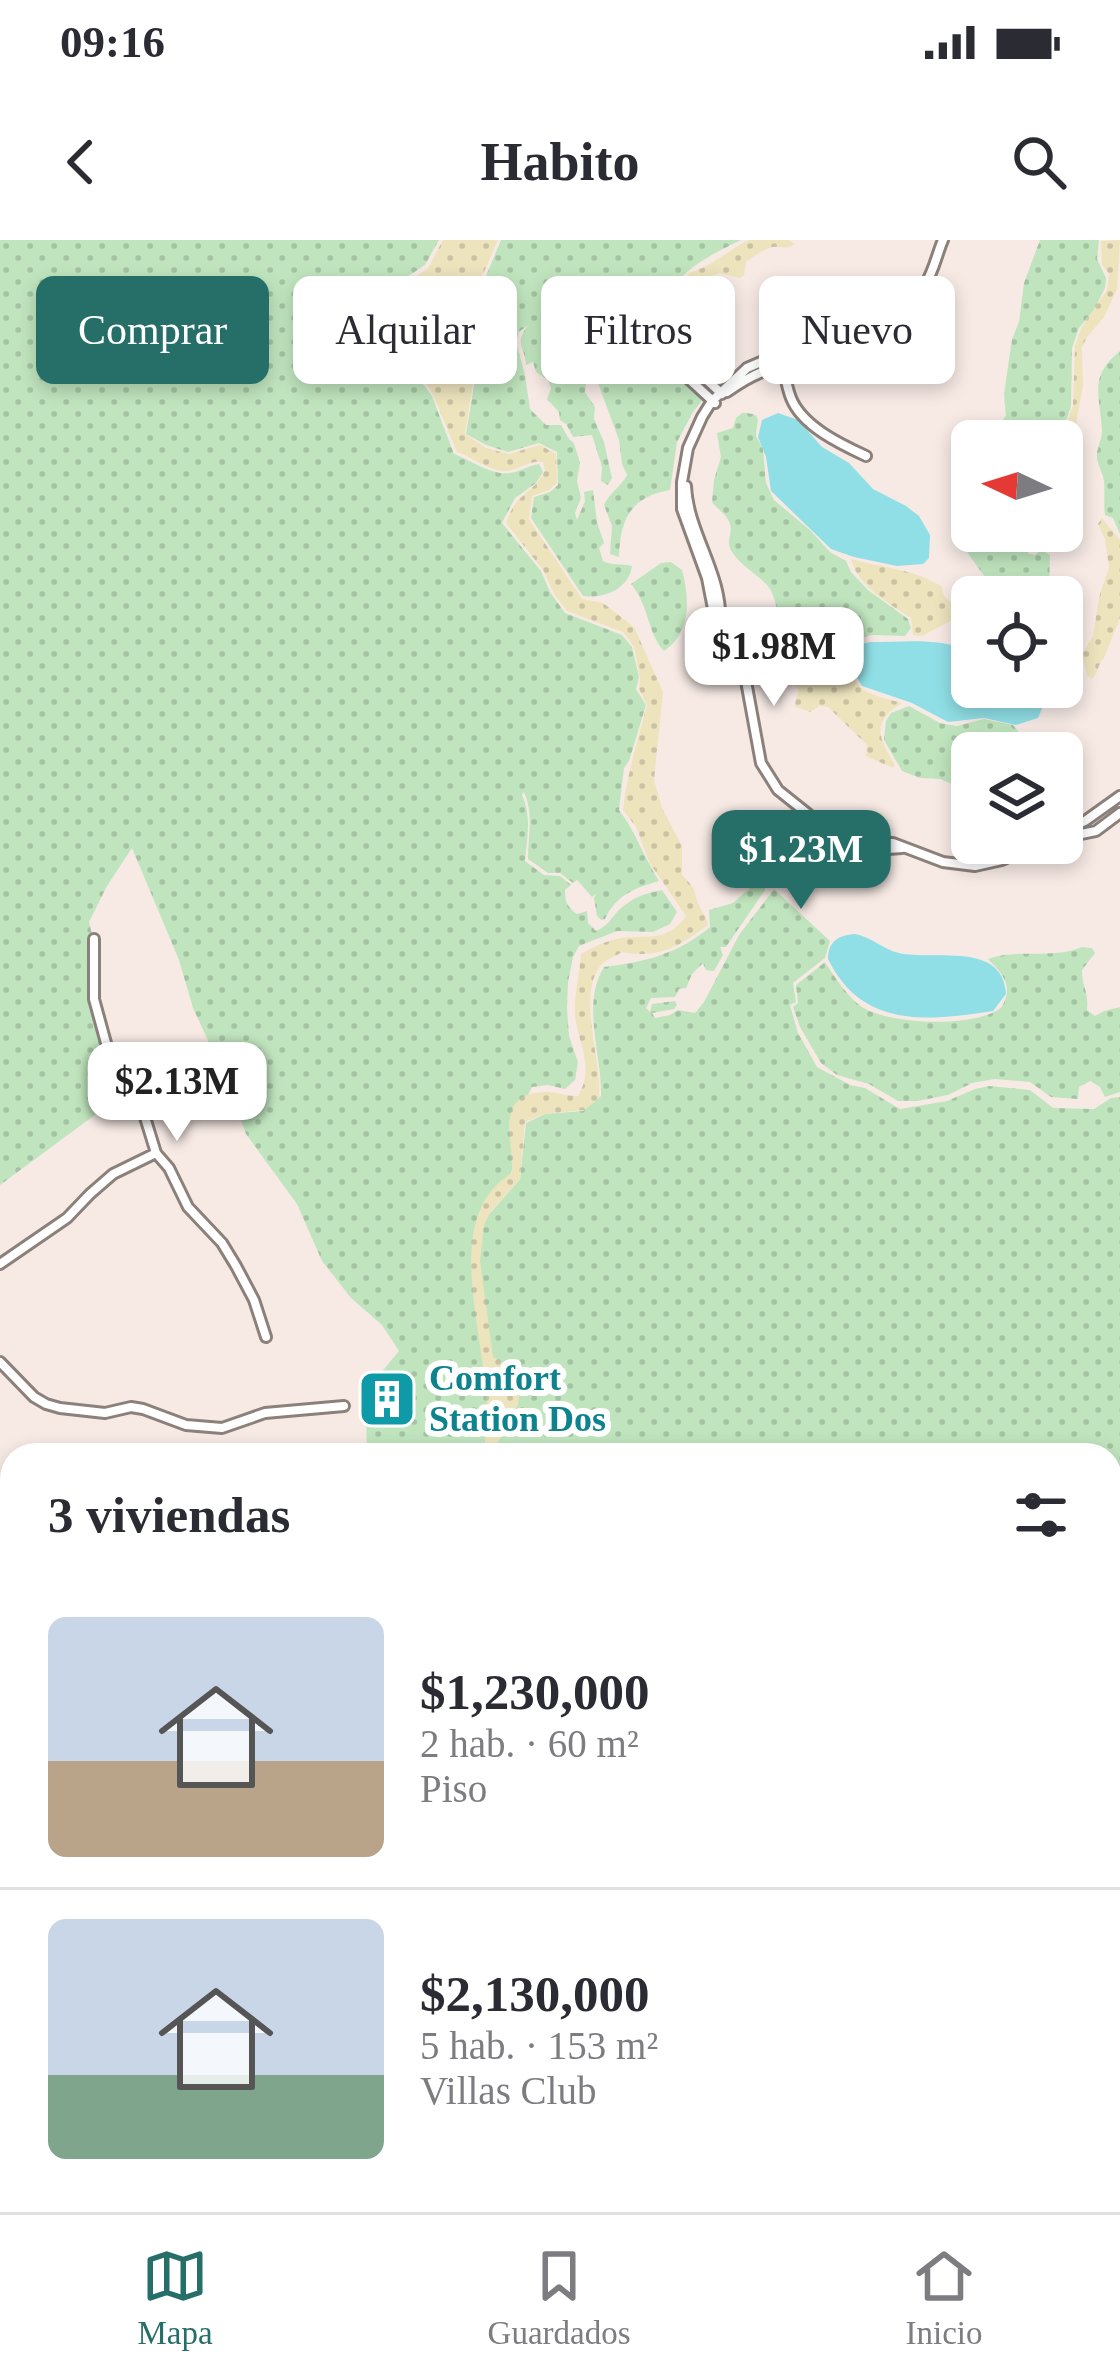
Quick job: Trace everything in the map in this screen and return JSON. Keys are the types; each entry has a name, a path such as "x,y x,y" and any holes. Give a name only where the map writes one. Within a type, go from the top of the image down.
{"street":[{"path":"929,276 942,241"},
{"path":"632,341 664,349 680,365 633,345 632,341"},
{"path":"759,364 747,368 714,403 695,438 686,488 714,576 720,626 746,681 761,763 774,785 822,836 838,837 844,848"},
{"path":"697,384 714,403"},
{"path":"708,384 722,394"},
{"path":"787,384 802,415 866,456"},
{"path":"1083,822 1120,796"},
{"path":"1098,812 1108,824"},
{"path":"1083,833 1096,831 1120,813"},
{"path":"822,836 814,848 821,861 837,861 844,848"},
{"path":"844,848 903,848 951,863"},
{"path":"94,939 94,999 119,1085 144,1114 156,1153 188,1207 230,1254 254,1300 266,1337"},
{"path":"0,1264 68,1218 113,1174 156,1153"},
{"path":"0,1362 46,1404 105,1413 143,1408 186,1425 223,1428 265,1413 344,1406"}],"green space":[{"path":"0,240 439,240 425,265 408,276 293,276 293,384 423,384 454,454 503,473 539,464 543,472 515,498 502,523 541,571 565,613 622,635 632,647 639,677 636,689 646,705 624,768 619,810 659,881 627,894 601,920 596,894 592,897 577,880 573,883 560,873 548,873 528,859 530,817 524,792 525,861 544,875 560,876 571,885 565,890 567,904 577,914 587,911 588,923 596,931 629,902 657,891 662,890 677,912 670,924 653,932 617,931 579,946 568,982 567,1009 578,1062 575,1080 565,1089 532,1087 517,1104 510,1124 510,1176 485,1219 520,1179 526,1123 545,1114 583,1111 601,1096 593,1013 604,967 647,959 686,944 710,927 709,910 733,903 765,880 765,890 726,947 720,947 723,955 714,971 706,970 703,963 675,997 651,998 646,1008 650,1012 652,1004 675,1001 677,1005 652,1013 655,1018 678,1010 695,1013 739,935 774,889 830,941 825,958 793,983 796,1002 790,1005 798,1033 817,1067 900,1109 947,1101 989,1086 1030,1090 1053,1108 1094,1109 1120,1097 1120,1443 367,1443 366,1408 360,1398 399,1351 382,1325 351,1298 322,1261 297,1204 246,1134 132,848 89,922 96,1011 126,1092 0,1185"},
{"path":"501,240 741,240 683,276 541,276 541,375 533,362 526,365 521,341 528,325 517,339 517,276 486,276"},
{"path":"1040,240 1099,240 1097,259 1106,278 1105,288 1072,348 1067,420 1002,420 1024,283"},
{"path":"517,346 530,409 546,425 561,425 574,443 580,463 577,520 584,492 593,490 603,561 632,566 626,581 607,594 583,596 531,518 534,497 558,485 557,452 539,443 508,452 466,434 474,384 517,384"},
{"path":"1120,351 1120,534 1113,518 1105,515 1097,455 1102,430 1100,378"},
{"path":"550,384 586,384 612,478 608,485 601,481 602,467 592,435 573,437 547,399"},
{"path":"598,384 688,384 704,398 677,442 670,490 645,498 630,512 619,557 610,554 612,526 604,505 627,475"},
{"path":"742,413 758,419 756,436 774,500 846,561 868,590 908,619 911,628 905,636 871,635 839,650 818,648 798,655 784,650 771,591 732,552 729,521 712,502 721,457 717,433 733,428"},
{"path":"968,552 1050,555 1049,576 984,576"},
{"path":"671,562 682,570 686,615 679,635 664,651 631,584 661,563"},
{"path":"909,706 940,723 957,726 984,719 1013,725 1018,732 951,732 951,784 902,771 884,740 891,713"},
{"path":"1082,947 1095,953 1082,970 1087,1010 1095,1016 1120,1007 1120,1092 1105,1097 1090,1081 1079,1087 1078,1099 1051,1097 1030,1082 995,1079 972,1083 948,1095 898,1101 869,1084 837,1075 821,1063 793,1007 798,1003 796,985 825,962 851,998 875,1013 932,1022 972,1019 1001,1008 1007,994 1003,976 988,959"}],"sand":[{"path":"443,240 498,240 481,276 416,276 428,268"},
{"path":"749,240 795,244 759,253 746,262 740,278 719,273 688,276"},
{"path":"1120,240 1117,289 1082,347 1083,386 1077,420 1068,420 1075,346 1081,328 1107,290 1109,274 1102,265 1101,241"},
{"path":"426,384 473,384 465,434 486,448 509,454 540,445 556,454 557,483 532,496 529,519 582,599 603,603 634,627 663,692 654,780 682,846 682,875 693,888 708,925 668,949 647,954 622,952 604,962 595,974 590,1008 599,1098 584,1110 544,1114 525,1122 520,1179 484,1225 480,1261 493,1357 511,1367 521,1381 518,1404 497,1443 484,1443 485,1384 471,1264 475,1228 487,1197 512,1173 513,1108 531,1094 578,1096 586,1072 575,1015 581,954 616,939 662,934 686,916 649,862 636,827 623,810 647,705 639,689 634,647 623,632 567,611 543,570 506,523 515,504 541,478 543,462 499,470 457,452"},
{"path":"1102,518 1120,540 1120,618 1092,679 1083,652 1093,636 1109,568 1098,524"},
{"path":"851,559 932,581 951,603 951,621 922,636 913,635 911,618 867,586"},
{"path":"852,649 850,663 856,682 870,693 902,703 885,717 881,731 893,768 866,756 867,745 828,707 810,712 794,706 799,690 784,668 791,661"}],"water":[{"path":"778,413 798,420 822,447 849,463 873,489 919,516 930,535 929,558 923,564 897,566 831,549 771,491 758,437 762,420"},
{"path":"861,644 951,645 951,708 1042,708 1038,718 1016,725 984,718 948,722 912,703 862,686 854,659"},
{"path":"855,934 899,953 980,959 1002,977 1006,994 993,1011 969,1015 921,1017 878,1009 842,982 828,959 835,940"}],"place":[{"name":"Comfort Station Dos","path":"387,1399"}]}
